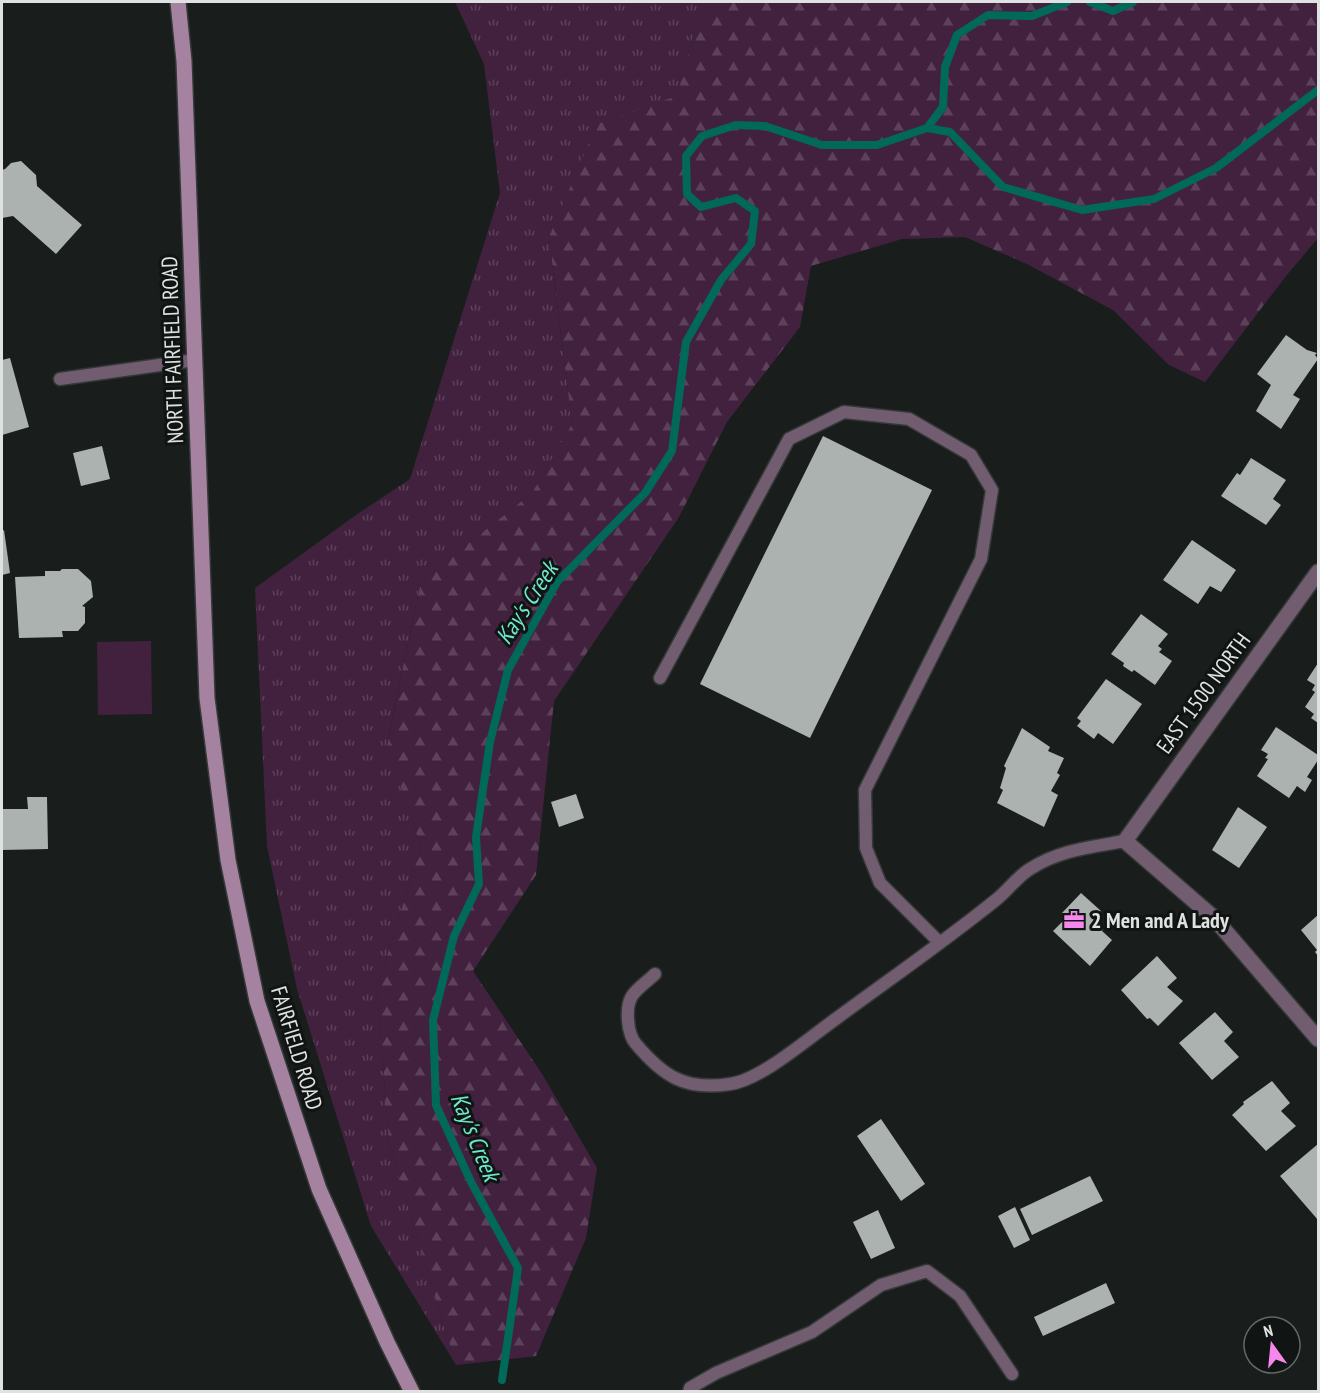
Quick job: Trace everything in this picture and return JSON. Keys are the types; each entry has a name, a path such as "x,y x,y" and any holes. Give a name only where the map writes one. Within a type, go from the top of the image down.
{"main road":[{"name":"NORTH FAIRFIELD ROAD","path":"178,2 184,61 207,698"},
{"name":"FAIRFIELD ROAD","path":"207,698 228,860 257,1001 319,1189 387,1342 412,1392"}],"street":[{"name":"EAST 1500 NORTH","path":"1125,841 1318,572"},
{"path":"1125,841 1214,918 1318,1039"}],"lane":[{"path":"60,379 195,360"},
{"path":"660,678 789,439 844,412 909,419 971,455 992,490 981,559 865,790 866,848 880,883 940,943"},
{"path":"655,974 632,997 628,1022 632,1040 650,1060 673,1079 699,1085 731,1084 758,1074 940,943 999,898 1028,870 1055,855 1125,841"},
{"path":"689,1392 690,1388 716,1373 812,1332 881,1285 927,1271 960,1296 1011,1374"}],"green space":[{"path":"455,2 709,2 694,33 677,97 597,125 549,238 572,424 532,493 421,581 387,745 421,847 377,988 389,1142 456,1365 371,1226 297,989 267,846 255,588 410,479 500,193 484,64"},
{"path":"709,2 1318,2 1318,238 1205,382 1169,365 1113,310 1027,264 965,237 902,239 811,266 800,327 727,422 679,517 554,701 536,875 473,971 542,1074 597,1168 586,1238 536,1356 456,1365 389,1142 377,988 421,847 387,746 421,581 532,493 572,424 549,237 597,124 677,96 694,33"},
{"path":"151,641 152,714 98,715 97,642"}],"building":[{"path":"21,161 36,175 37,186 82,225 56,254 13,216 2,218 2,170 11,163"},
{"path":"1286,335 1307,350 1317,353 1315,355 1318,359 1293,395 1300,399 1281,429 1256,411 1271,385 1257,374"},
{"path":"10,358 29,427 2,435 2,360"},
{"path":"823,436 932,490 810,738 700,684"},
{"path":"102,446 110,479 81,486 73,453"},
{"path":"1251,458 1286,480 1273,499 1281,505 1266,525 1221,496 1237,473 1240,475"},
{"path":"4,530 10,573 2,575 2,531"},
{"path":"1192,540 1236,570 1221,592 1210,586 1198,604 1163,580"},
{"path":"78,569 91,581 93,597 82,606 85,607 85,623 78,631 62,631 63,637 19,638 15,577 45,576 45,571"},
{"path":"1141,614 1168,634 1158,646 1162,649 1159,652 1172,661 1155,685 1134,670 1132,672 1123,666 1124,663 1111,654"},
{"path":"1318,663 1318,723 1311,718 1314,714 1305,707 1315,692 1312,690 1315,685 1307,680"},
{"path":"1106,679 1142,704 1113,744 1098,733 1094,739 1077,726 1081,721 1077,718"},
{"path":"1276,727 1318,755 1318,760 1307,777 1312,780 1305,792 1297,786 1289,798 1257,776 1268,759 1265,758 1268,754 1261,750"},
{"path":"1022,728 1050,747 1048,751 1064,758 1057,773 1060,775 1051,791 1058,795 1044,827 997,803 1003,790 1000,788 1006,768 1004,766"},
{"path":"576,794 584,818 559,827 551,802"},
{"path":"27,797 47,797 48,849 2,850 2,809 28,809"},
{"path":"1238,807 1267,827 1239,868 1212,850"},
{"path":"1081,893 1101,911 1095,917 1102,931 1112,940 1090,966 1053,931 1067,917 1062,913"},
{"path":"1318,915 1318,956 1315,952 1317,950 1301,930"},
{"path":"1157,956 1177,978 1167,987 1183,1001 1158,1026 1150,1018 1147,1019 1121,990"},
{"path":"1215,1012 1233,1032 1224,1041 1239,1057 1212,1080 1179,1043"},
{"path":"1272,1081 1290,1103 1281,1111 1296,1126 1266,1151 1232,1115 1244,1104 1243,1102"},
{"path":"881,1119 925,1184 901,1201 857,1136"},
{"path":"1318,1144 1318,1220 1280,1176"},
{"path":"1090,1176 1103,1201 1032,1235 1020,1209"},
{"path":"1015,1207 1030,1240 1014,1248 998,1216"},
{"path":"878,1210 895,1248 871,1259 853,1222"},
{"path":"1106,1283 1115,1303 1043,1336 1034,1317"}],"waterway":[{"path":"927,128 943,107 945,67 957,35 988,15 1032,16 1067,2"},
{"path":"1090,2 1113,11 1133,2"},
{"name":"Kay's Creek","path":"502,1380 518,1268 471,1182 436,1105 433,1020 454,936 479,884 476,837 490,742 508,670 557,582 645,493 672,451 686,342 721,280 751,244 755,211 736,198 701,207 687,194 686,156 702,136 736,125 765,126 822,145 877,145 927,128 950,132 1003,187 1082,210 1154,199 1216,168 1318,90"}],"place":[{"name":"2 Men and A Lady","path":"1074,920"}]}
